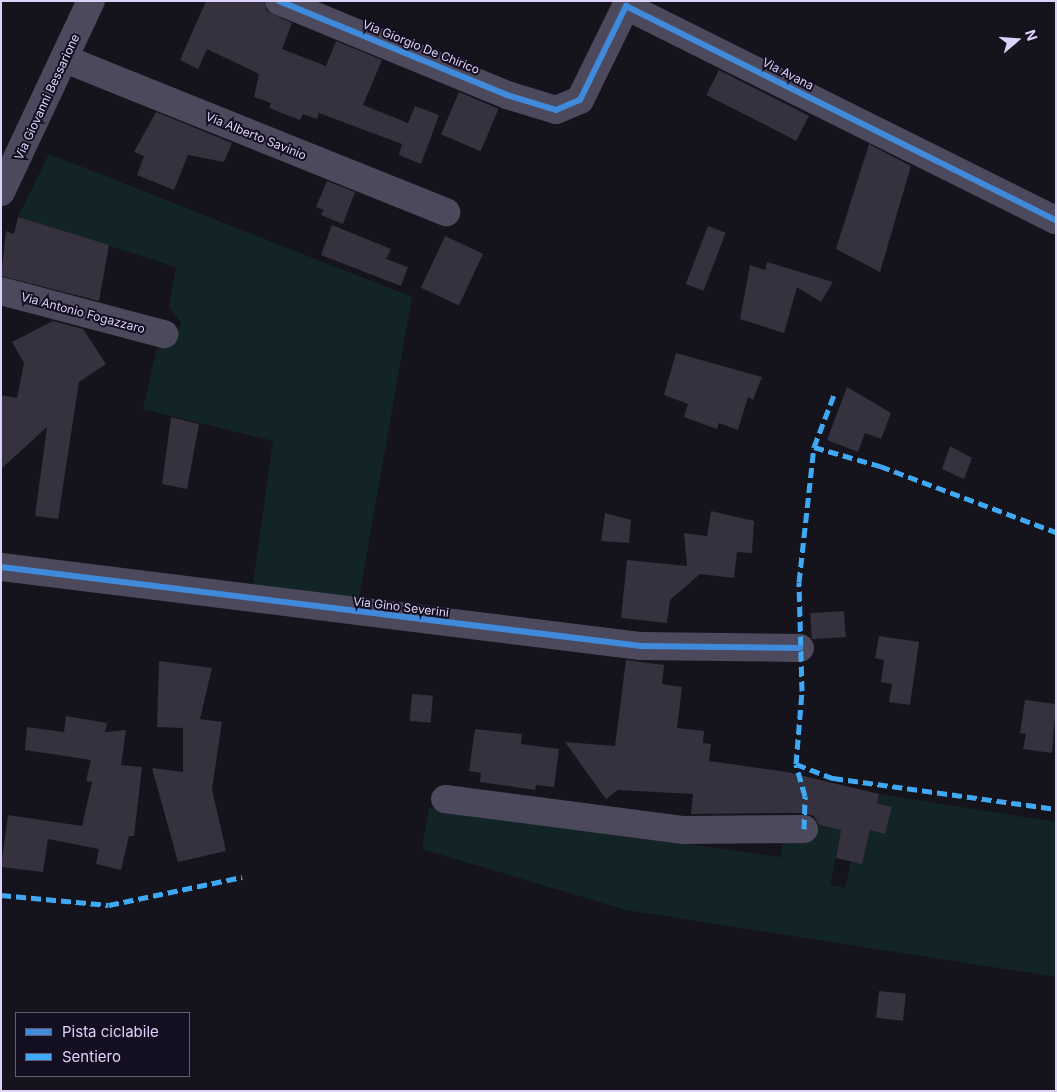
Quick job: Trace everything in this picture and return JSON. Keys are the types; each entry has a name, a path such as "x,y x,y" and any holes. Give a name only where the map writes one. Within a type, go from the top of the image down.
{"street":[{"name":"Via Giovanni Bessarione","path":"1,192 91,1"},
{"name":"Via Giorgio De Chirico","path":"279,1 507,95 556,110"},
{"name":"Via Avana","path":"556,110 580,100 626,4 1056,220"},
{"name":"Via Alberto Savinio","path":"65,59 446,212"},
{"name":"Via Antonio Fogazzaro","path":"1,291 164,334"},
{"name":"Via Gino Severini","path":"1,567 641,646 800,648"},
{"path":"444,798 684,830 804,829"}],"shaded area":[{"path":"49,154 412,297 359,598 253,584 273,441 143,409 157,348 169,348 181,323 169,306 176,267 18,217"},
{"path":"879,794 1056,822 1056,977 626,910 422,849 429,808 781,857 783,829 813,824 841,830 830,885 845,888 851,861 862,863 870,830 885,834 892,807 877,803"}],"building":[{"path":"206,1 264,1 267,11 292,23 282,49 326,66 336,41 382,60 363,105 408,123 415,106 439,115 421,164 399,155 402,144 319,113 317,119 303,114 300,120 269,108 271,103 254,97 259,74 207,49 198,69 180,60"},
{"path":"719,70 809,116 796,141 706,95"},
{"path":"459,92 499,109 481,151 441,134"},
{"path":"156,112 232,143 224,162 188,155 174,190 137,175 144,156 134,152"},
{"path":"869,144 911,166 880,272 836,249"},
{"path":"327,181 355,192 343,224 321,215 324,210 316,207"},
{"path":"18,217 109,245 99,301 1,276 6,231 14,234"},
{"path":"332,225 391,249 386,259 408,267 401,286 321,255"},
{"path":"708,226 726,233 704,291 686,284"},
{"path":"445,236 483,254 459,305 421,288"},
{"path":"767,262 833,282 821,302 797,287 784,333 740,319 750,265 765,270"},
{"path":"53,321 83,329 106,364 79,382 58,519 35,516 47,427 1,469 1,395 17,398 24,363 12,342"},
{"path":"676,353 762,377 753,400 748,397 738,430 719,423 717,429 684,417 688,404 664,395"},
{"path":"847,387 891,413 881,439 865,433 858,452 827,440"},
{"path":"171,417 199,424 187,489 162,484"},
{"path":"950,446 972,458 964,479 942,469"},
{"path":"711,511 754,521 752,553 737,552 734,578 700,574 670,600 667,623 621,618 627,560 687,566 684,533 707,536"},
{"path":"605,513 631,520 629,543 601,541"},
{"path":"844,611 846,637 812,639 810,613"},
{"path":"879,636 919,642 910,705 889,702 892,684 881,682 884,660 875,658"},
{"path":"626,660 664,665 662,684 682,687 677,728 704,731 703,743 711,744 709,761 787,772 879,794 877,803 892,807 885,834 870,830 862,864 836,858 841,830 819,825 814,816 804,813 691,814 693,794 618,790 606,799 565,742 615,746"},
{"path":"159,661 212,668 200,719 222,722 212,789 226,851 178,862 152,768 183,772 183,728 157,727"},
{"path":"412,694 433,696 431,723 410,721"},
{"path":"1025,700 1056,704 1052,753 1023,749 1026,734 1020,733"},
{"path":"66,716 107,723 105,732 126,730 121,765 142,767 134,836 129,836 121,870 96,864 99,849 48,839 43,872 1,867 8,815 82,826 92,782 86,781 91,760 25,750 27,727 64,732"},
{"path":"475,729 522,734 521,744 559,749 554,787 536,785 535,790 480,782 481,773 469,771"},
{"path":"879,991 906,994 903,1021 876,1018"}],"marked path":[{"path":"804,829 805,796 796,764 802,691 799,582 814,447 834,395"},
{"path":"814,447 880,466 1056,532"},
{"path":"796,764 833,778 1056,809"},
{"path":"1,895 109,905 242,877"}],"cycle path":[{"path":"279,1 507,95 556,110 580,100 626,6 1056,220"},
{"path":"1,567 641,646 800,648"}]}
